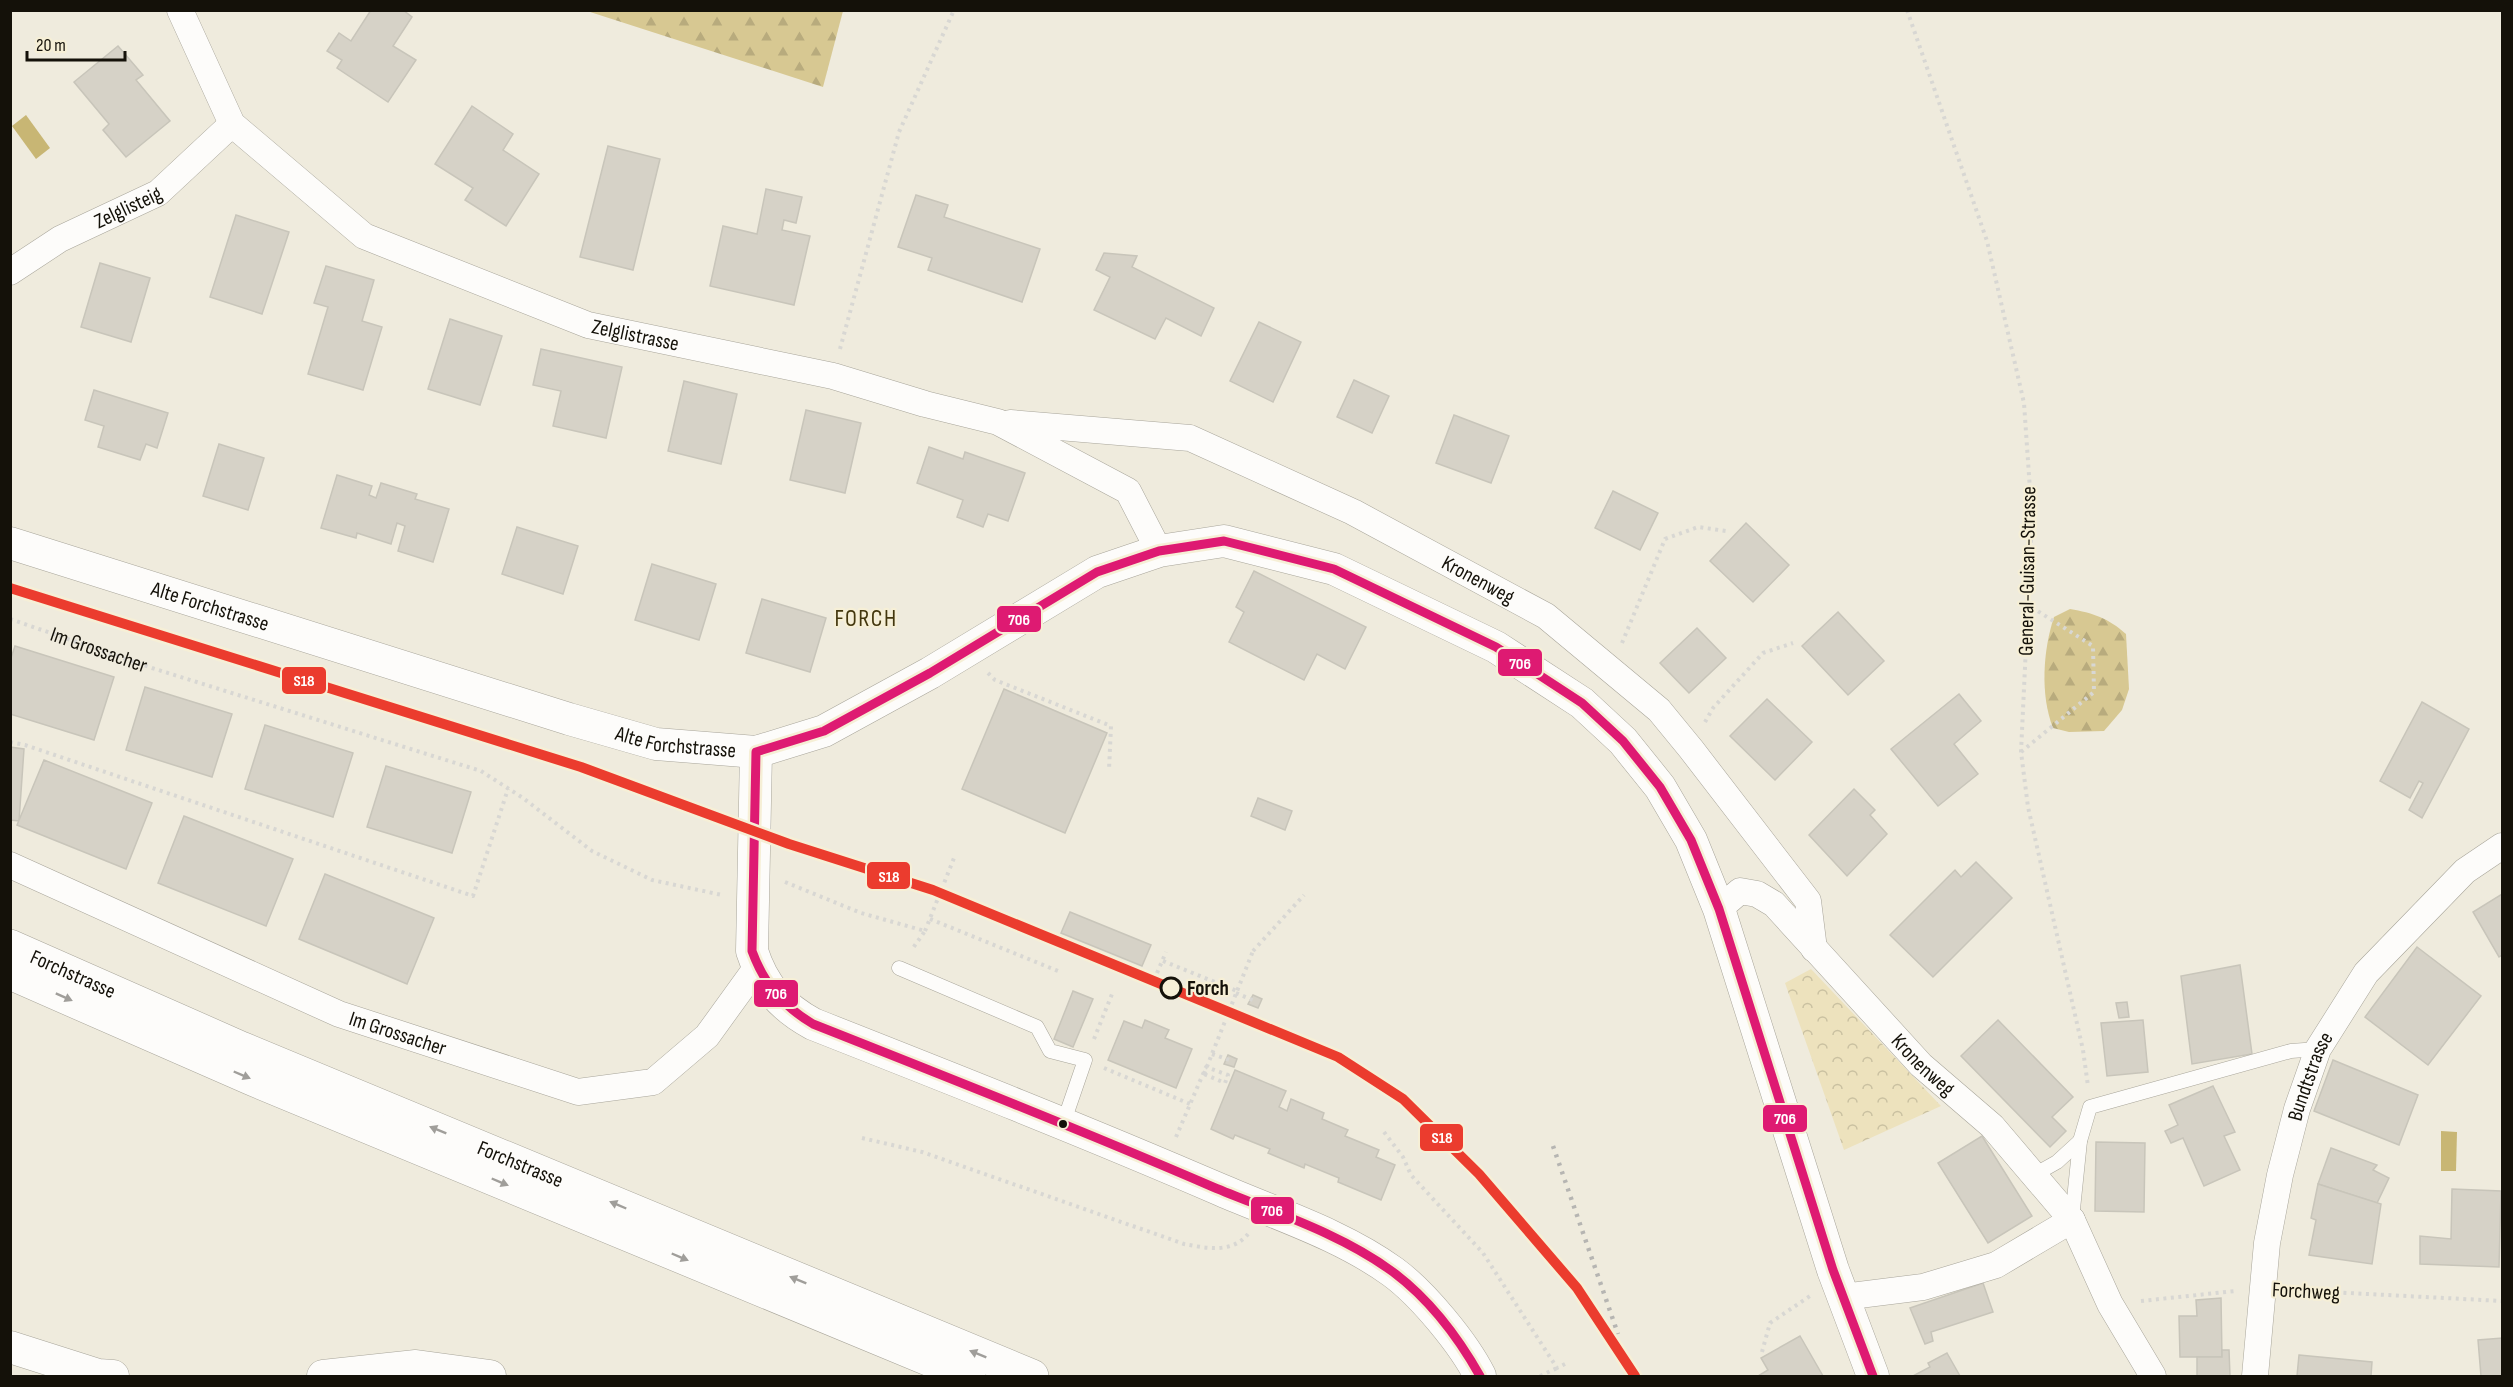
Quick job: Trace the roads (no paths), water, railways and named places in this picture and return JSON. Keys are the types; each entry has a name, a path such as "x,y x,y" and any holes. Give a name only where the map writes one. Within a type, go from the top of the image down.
{"highway":[{"name":"Forchstrasse","path":"10,946 252,1052 1032,1377"},
{"name":"Forchstrasse","path":"10,973 252,1079 969,1377"}],"street":[{"name":"Zelglistrasse","path":"180,10 232,124 364,236 588,325 833,376 925,404 998,422 1128,491 1159,551"},
{"name":"Zelglisteig","path":"10,272 60,239 158,193 232,124"},
{"name":"Kronenweg","path":"998,422 1190,438 1353,512 1536,611 1610,668 1659,710 1808,901 1814,949"},
{"name":"Alte Forchstrasse","path":"10,543 569,719 656,744 756,752 824,731 967,651 1098,572 1159,551 1224,541 1334,569 1496,647 1582,703 1623,741 1660,787 1691,840 1719,909 1830,1294 1873,1377"},
{"path":"756,752 752,951 757,967 774,996 791,1012 813,1024 1063,1124 1346,1243 1395,1273 1439,1318 1472,1361 1480,1377"},
{"name":"Bundtstrasse","path":"2255,1377 2262,1289 2280,1175 2297,1109 2318,1049 2366,973 2465,871 2502,846"},
{"name":"Im Grossacher","path":"10,865 339,1014 578,1092 653,1082 707,1036 757,967"},
{"name":"Kronenweg","path":"1719,909 1740,891 1757,894 1774,904 1921,1065 1992,1126 2034,1175"},
{"path":"2034,1175 2072,1220 2110,1304 2153,1377"},
{"path":"1830,1294 1923,1287 1996,1265 2072,1220"},
{"path":"10,1347 98,1375 113,1377"},
{"path":"323,1377 416,1366 490,1377"}],"lane":[{"path":"899,968 1037,1027 1050,1052 1085,1060 1063,1124"},
{"path":"2072,1220 2080,1141 2090,1107 2291,1051 2318,1049"},
{"path":"2034,1175 2057,1161 2080,1141"}],"railway":[{"path":"1553,1146 1618,1334"}],"place":[{"name":"Forch","path":"1171,988"}],"district":[{"name":"FORCH","path":"866,618"}]}
